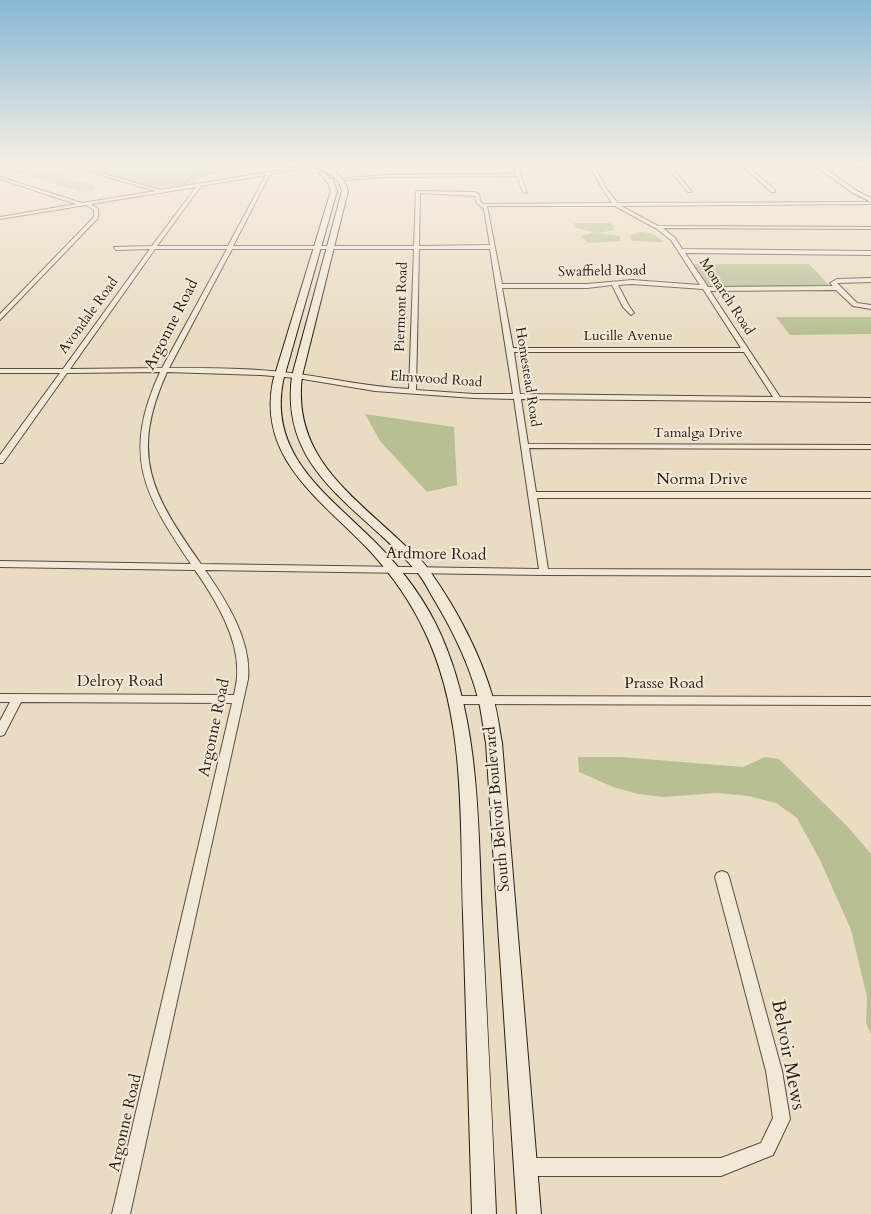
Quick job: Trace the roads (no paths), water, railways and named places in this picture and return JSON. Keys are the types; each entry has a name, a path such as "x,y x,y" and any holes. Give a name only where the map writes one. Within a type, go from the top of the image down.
{"street":[{"path":"0,318 93,221"},
{"name":"Avondale Road","path":"0,461 174,221"},
{"name":"Argonne Road","path":"121,1214 239,699 243,674 234,628 221,600 170,524 154,496 146,467 143,444 146,418 165,370 244,221"},
{"name":"South Belvoir Boulevard","path":"329,221 297,376 294,407 308,451 317,466 330,481 423,570 449,613 472,658 486,699 494,743 529,1214"},
{"name":"Piermont Road","path":"412,392 417,221"},
{"name":"Homestead Road","path":"488,221 526,446 544,572"},
{"name":"Monarch Road","path":"646,221 673,239 682,251 778,399"},
{"path":"659,228 871,228"},
{"path":"116,248 493,247"},
{"name":"South Belvoir Boulevard","path":"324,248 280,374 274,406 276,419 286,448 299,472 312,490 366,540 392,569 420,609 441,652 457,700 464,749 468,806 484,1214"},
{"path":"682,251 871,253"},
{"path":"871,280 833,283 855,305 871,307"},
{"path":"614,282 631,313"},
{"name":"Swaffield Road","path":"499,286 587,286 614,282 706,288 838,288"},
{"name":"Lucille Avenue","path":"510,350 746,350"},
{"name":"Elmwood Road","path":"0,371 165,370 280,374 375,389 466,396 871,400"},
{"name":"Tamalga Drive","path":"526,446 871,446"},
{"name":"Norma Drive","path":"533,495 871,495"},
{"name":"Ardmore Road","path":"0,564 544,572 871,573"},
{"name":"Delroy Road","path":"0,698 239,699"},
{"path":"0,732 17,699"},
{"name":"Prasse Road","path":"457,700 871,701"},
{"name":"Belvoir Mews","path":"527,1167 721,1167 767,1149 782,1119 774,1071 722,877"}]}
